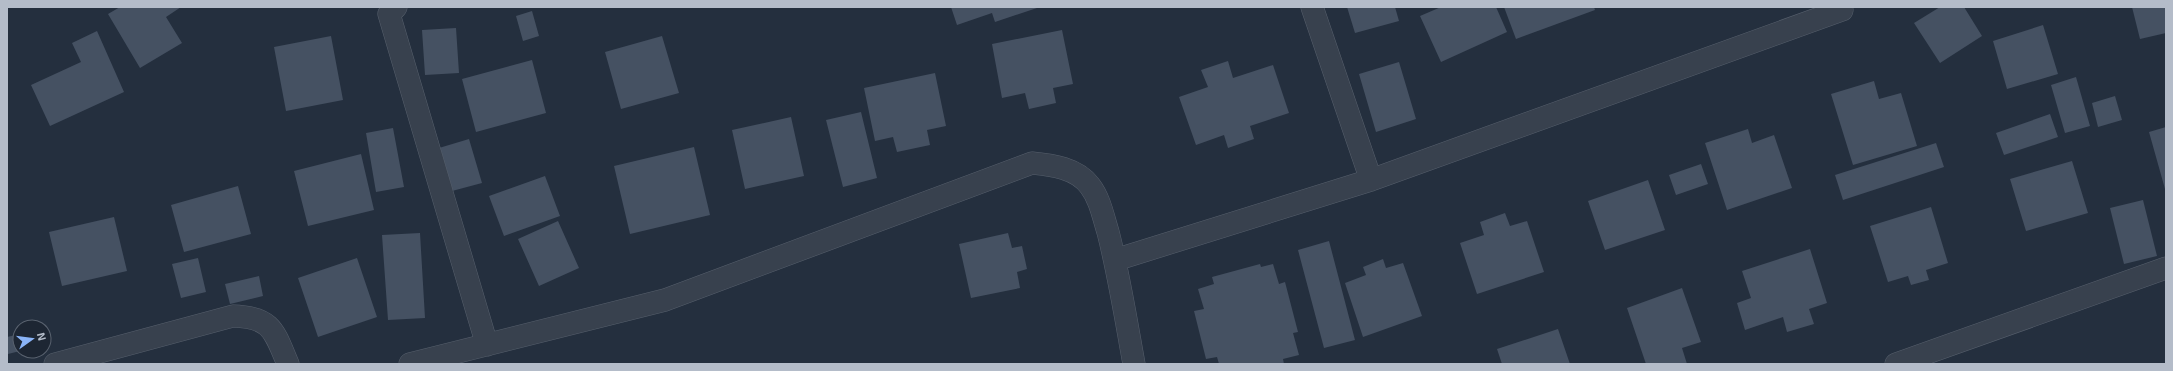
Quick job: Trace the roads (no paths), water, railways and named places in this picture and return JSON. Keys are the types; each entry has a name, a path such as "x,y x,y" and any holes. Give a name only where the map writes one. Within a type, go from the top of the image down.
{"street":[{"path":"396,7 389,14 487,345"},
{"path":"1312,7 1370,180"},
{"path":"1115,260 1370,180 1842,10"},
{"path":"410,364 664,300 1032,163 1055,165 1072,172 1090,185 1100,203 1115,260 1134,364"},
{"path":"1896,364 2166,268"},
{"path":"55,364 233,316 253,317 274,330 288,364"}]}
